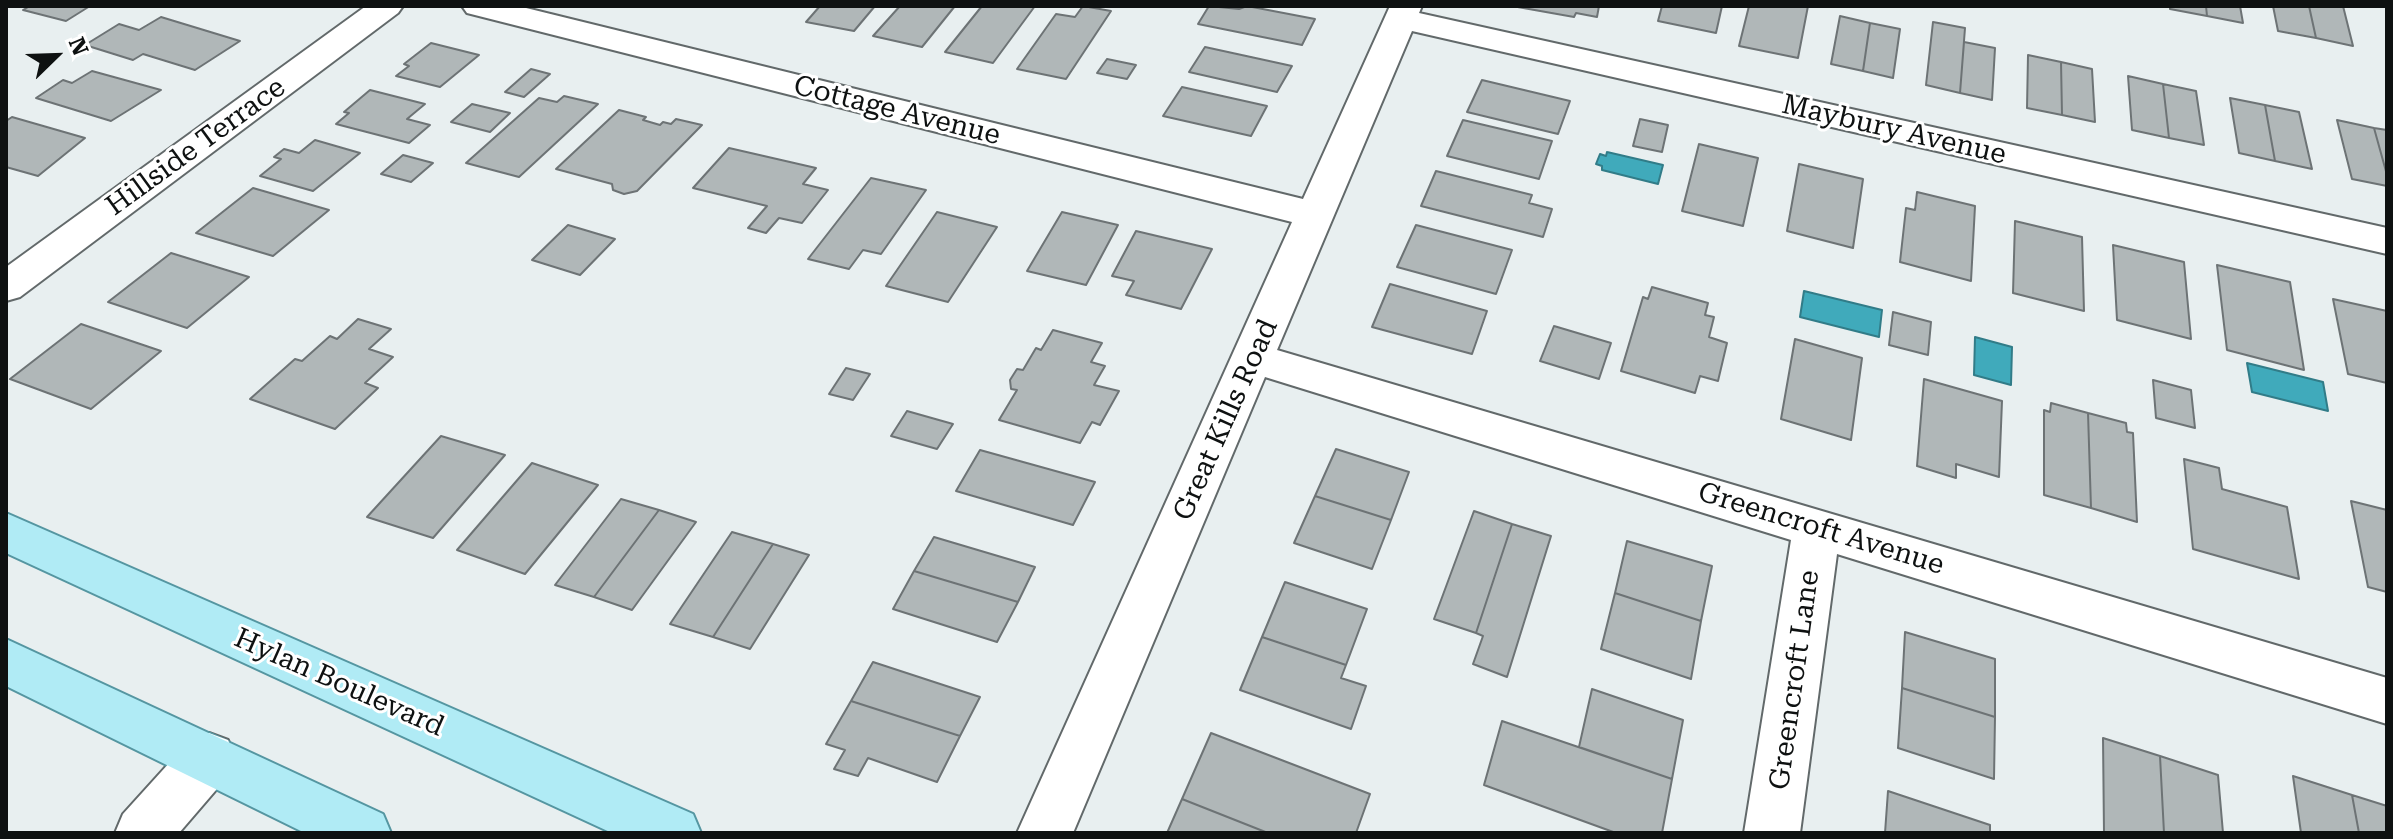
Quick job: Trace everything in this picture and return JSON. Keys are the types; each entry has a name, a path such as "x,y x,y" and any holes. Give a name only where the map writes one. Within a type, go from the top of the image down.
{"main road":[{"name":"Hylan Boulevard","path":"6,532 673,833"},
{"path":"6,661 363,833"}],"street":[{"name":"Hillside Terrace","path":"6,287 387,6"},
{"name":"Cottage Avenue","path":"478,6 1315,215"},
{"name":"Great Kills Road","path":"1045,833 1404,13"},
{"name":"Maybury Avenue","path":"1404,13 2387,241"},
{"name":"Greencroft Avenue","path":"1253,358 2387,701"},
{"name":"Greencroft Lane","path":"1772,833 1817,527"},
{"path":"143,833 209,758"}],"water":[{"path":"1607,152 1663,165 1658,184 1602,170 1602,166 1596,164 1600,154 1606,156"},
{"path":"1804,291 1882,310 1879,337 1800,317"},
{"path":"1975,337 2012,347 2011,385 1974,375"},
{"path":"2247,363 2323,382 2328,411 2252,392"}],"building":[{"path":"30,6 90,6 66,21 23,10"},
{"path":"820,6 875,6 854,31 806,22"},
{"path":"900,6 955,6 922,47 873,36"},
{"path":"982,6 1035,6 993,63 945,52"},
{"path":"1083,6 1111,11 1066,79 1017,69 1056,14 1075,17"},
{"path":"1209,6 1239,9 1247,6 1315,19 1302,45 1198,24"},
{"path":"1512,6 1599,6 1597,17 1576,13 1574,17"},
{"path":"1662,6 1722,6 1716,33 1658,21"},
{"path":"1749,6 1808,6 1798,58 1739,46"},
{"path":"2170,6 2206,6 2207,16 2170,9"},
{"path":"2206,6 2240,6 2243,23 2207,16"},
{"path":"2273,6 2309,6 2316,38 2278,31"},
{"path":"2309,6 2343,6 2353,46 2316,38"},
{"path":"1840,16 1870,23 1863,71 1831,64"},
{"path":"161,17 240,41 195,70 143,54 133,60 85,45 119,24 139,30"},
{"path":"1933,22 1965,28 1960,93 1926,85"},
{"path":"1870,23 1900,29 1893,78 1863,71"},
{"path":"1964,42 1995,48 1992,100 1960,93"},
{"path":"431,43 479,55 440,87 396,76 409,66 404,64"},
{"path":"1205,47 1292,66 1277,92 1189,72"},
{"path":"2028,55 2061,62 2062,115 2027,108"},
{"path":"1107,59 1136,65 1127,79 1097,73"},
{"path":"2061,62 2092,69 2095,122 2062,115"},
{"path":"531,69 550,74 524,97 505,92"},
{"path":"92,71 161,90 111,121 36,98 63,80 72,83"},
{"path":"2128,76 2163,84 2169,138 2132,130"},
{"path":"1482,80 1570,101 1558,134 1467,112"},
{"path":"2163,84 2196,91 2204,145 2169,138"},
{"path":"1182,87 1267,106 1251,136 1163,116"},
{"path":"370,90 425,104 407,119 430,125 409,143 336,124 349,113 344,112"},
{"path":"564,96 598,104 519,177 466,163 539,98 557,102"},
{"path":"2230,98 2265,105 2275,161 2239,153"},
{"path":"472,104 510,113 490,132 451,122"},
{"path":"2265,105 2299,112 2312,169 2275,161"},
{"path":"619,110 646,117 643,120 660,125 663,122 671,124 676,119 702,125 637,191 624,194 613,190 612,184 556,169"},
{"path":"12,117 85,138 38,176 6,167 6,121"},
{"path":"1640,119 1668,125 1662,152 1633,146"},
{"path":"1463,120 1552,141 1539,179 1447,156"},
{"path":"2337,120 2374,128 2387,175 2387,186 2352,179"},
{"path":"2374,128 2387,130 2387,175"},
{"path":"315,140 360,153 313,191 260,176 281,159 274,157 284,149 299,153"},
{"path":"1699,144 1758,158 1743,226 1682,211"},
{"path":"729,148 816,168 803,184 828,190 802,223 779,218 766,233 748,228 767,206 693,188"},
{"path":"403,155 433,163 411,182 381,174"},
{"path":"1799,164 1863,179 1853,248 1787,231"},
{"path":"1436,171 1532,195 1529,203 1552,209 1543,237 1421,206"},
{"path":"871,178 926,190 881,254 863,250 849,269 808,259"},
{"path":"253,188 329,210 273,256 196,233"},
{"path":"1917,192 1975,206 1971,281 1900,262 1906,208 1915,210"},
{"path":"937,212 997,227 948,302 886,286"},
{"path":"1062,212 1118,225 1086,285 1027,271"},
{"path":"2015,221 2082,237 2084,311 2013,293"},
{"path":"568,225 615,239 580,275 532,260"},
{"path":"1416,225 1512,250 1496,294 1397,267"},
{"path":"1136,231 1212,249 1181,309 1126,295 1134,281 1112,276"},
{"path":"2113,245 2184,262 2191,339 2117,320"},
{"path":"171,253 249,277 187,328 108,302"},
{"path":"2217,265 2290,282 2304,370 2227,350"},
{"path":"1390,284 1487,311 1472,354 1372,327"},
{"path":"1652,287 1708,303 1705,315 1714,317 1709,337 1727,343 1718,381 1700,376 1695,393 1621,371 1643,297 1648,299"},
{"path":"2333,299 2387,311 2387,383 2348,374"},
{"path":"1893,312 1931,322 1928,355 1889,345"},
{"path":"358,319 391,329 369,349 393,357 365,383 378,388 335,429 250,399 295,359 302,361 330,336 337,339"},
{"path":"81,324 161,351 91,409 10,379"},
{"path":"1554,326 1611,343 1599,379 1540,361"},
{"path":"1053,330 1102,343 1091,362 1105,366 1094,385 1119,391 1100,425 1092,422 1080,443 999,420 1017,390 1011,389 1010,380 1017,369 1023,370 1036,348 1041,350"},
{"path":"1795,339 1862,358 1851,440 1781,419"},
{"path":"846,368 870,374 853,400 829,394"},
{"path":"1924,379 2002,401 1999,477 1956,464 1956,478 1917,466"},
{"path":"2153,380 2191,390 2195,428 2156,418"},
{"path":"2051,403 2088,413 2091,508 2044,495 2044,410 2050,412"},
{"path":"907,411 953,424 937,449 891,436"},
{"path":"2088,413 2126,423 2127,432 2133,433 2137,522 2091,508"},
{"path":"441,436 505,455 433,538 367,517"},
{"path":"1336,449 1409,472 1391,520 1315,496"},
{"path":"980,450 1095,482 1073,525 956,491"},
{"path":"2184,459 2219,468 2222,489 2287,507 2299,579 2193,549"},
{"path":"532,463 598,485 525,574 457,550"},
{"path":"1315,496 1391,520 1372,569 1294,543"},
{"path":"621,499 659,510 594,597 555,585"},
{"path":"2351,501 2387,510 2387,592 2368,587"},
{"path":"659,510 696,522 632,610 594,597"},
{"path":"1474,511 1512,524 1476,633 1434,619"},
{"path":"1512,524 1551,536 1507,677 1473,664 1483,636 1476,633"},
{"path":"732,532 773,544 713,637 670,624"},
{"path":"934,537 1035,567 1018,602 914,571"},
{"path":"1627,541 1712,566 1701,621 1615,593"},
{"path":"773,544 809,555 750,649 713,637"},
{"path":"914,571 1018,602 997,642 893,609"},
{"path":"1285,582 1367,609 1346,665 1262,637"},
{"path":"1615,593 1701,621 1691,679 1601,649"},
{"path":"1905,632 1995,659 1995,717 1902,688"},
{"path":"1262,637 1346,665 1341,678 1366,686 1351,729 1240,690"},
{"path":"873,662 980,697 960,736 851,701"},
{"path":"1902,688 1995,717 1994,779 1898,748"},
{"path":"1592,689 1683,720 1672,779 1579,747"},
{"path":"851,701 960,736 937,782 868,758 858,776 834,769 845,750 826,744"},
{"path":"1502,721 1672,779 1662,833 1616,833 1484,785"},
{"path":"1211,733 1370,794 1356,833 1268,833 1182,799"},
{"path":"2103,738 2160,756 2164,833 2104,833"},
{"path":"2160,756 2218,775 2223,833 2164,833"},
{"path":"2293,776 2352,795 2359,833 2301,833"},
{"path":"1888,791 1990,825 1990,833 1885,833"},
{"path":"2352,795 2387,806 2387,833 2359,833"},
{"path":"1182,799 1268,833 1167,833"}]}
